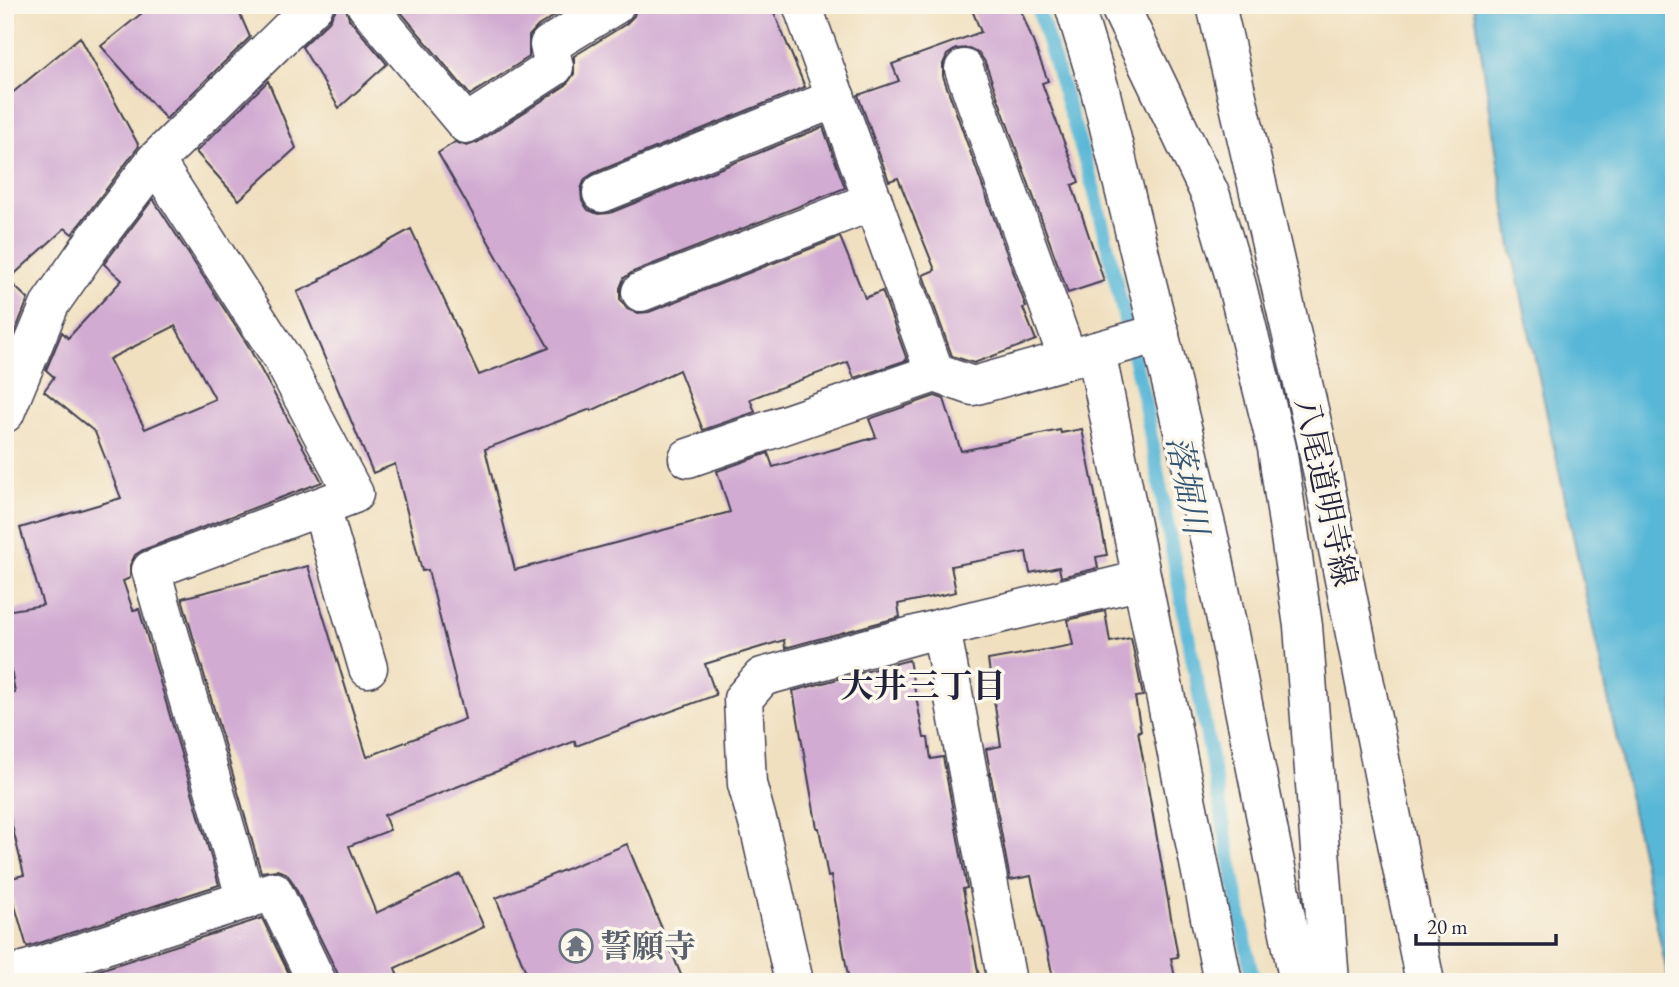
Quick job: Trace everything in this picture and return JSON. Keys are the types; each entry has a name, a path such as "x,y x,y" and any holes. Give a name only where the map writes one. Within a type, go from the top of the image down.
{"street":[{"path":"5,413 12,372 50,304 94,241 155,161 314,5"},
{"path":"366,5 466,124 554,67 549,45 615,5"},
{"path":"802,5 936,373"},
{"path":"1074,5 1100,90 1153,334 1212,550 1299,982"},
{"path":"1119,5 1211,196 1234,274 1276,447 1303,626 1330,982"},
{"name":"八尾道明寺線","path":"1216,5 1316,440 1424,982"},
{"path":"964,69 1091,353 1142,580 1223,982"},
{"path":"603,193 836,98"},
{"path":"155,161 282,358 354,494 151,570 246,900"},
{"path":"641,292 873,201"},
{"path":"688,458 936,373 973,386 1153,334"},
{"path":"1276,447 1316,440"},
{"path":"321,507 368,668"},
{"path":"794,982 747,784 743,699 762,677 941,628 1142,580"},
{"path":"941,628 1007,982"},
{"path":"5,977 273,891 317,982"}],"water":[{"path":"1474,5 1674,5 1674,982 1669,982 1511,247"}],"building":[{"path":"152,5 236,5 250,37 166,119 101,46"},
{"path":"335,5 345,5 349,19 387,64 339,108 302,47 329,21 335,11"},
{"path":"395,5 572,5 538,26 529,36 529,57 470,95"},
{"path":"637,5 771,5 805,87 594,173 585,179 581,189 582,201 588,210 598,214 610,213 823,127 845,188 633,272 624,278 620,288 620,299 627,309 637,313 649,312 840,237 865,298 882,291 907,360 854,378 848,362 750,399 755,412 703,430 679,370 591,411 485,449 515,570 730,512 717,471 768,453 773,467 876,437 869,419 935,396 944,399 961,451 1060,430 1061,433 1082,429 1107,555 1096,557 1098,568 1061,577 1059,567 1030,573 1026,552 951,566 956,592 898,604 900,617 785,648 784,640 705,664 716,695 576,746 575,741 384,815 390,830 349,846 376,913 460,874 484,927 395,968 400,982 339,982 337,972 292,881 286,873 277,870 261,872 182,598 308,566 367,757 465,719 428,570 422,571 395,464 373,473 297,292 411,229 479,375 549,348 438,153 455,142 467,146 478,142 566,85 574,74 574,56 626,24 634,16"},
{"path":"970,5 1019,5 1048,81 1042,83 1079,182 1072,185 1104,281 1068,293 985,62 979,53 969,48 956,49 947,55 943,64 943,76 1036,340 974,363 952,356 923,275 935,270 898,178 889,181 858,95 899,81 892,64 981,32"},
{"path":"80,37 139,146 72,234 65,228 8,280 28,299 13,337 5,330 5,99"},
{"path":"268,81 296,148 239,200 196,152"},
{"path":"153,199 247,344 322,482 143,550 135,555 130,565 130,578 123,581 133,610 139,609 219,885 27,947 7,879 24,875 5,796 5,695 15,693 5,631 5,611 43,605 20,528 121,498 95,432 44,391 54,377 46,370 62,332 68,338 122,280 104,264","holes":["175,326 215,399 145,429 109,359"]},
{"path":"1105,611 1110,642 1131,638 1143,696 1135,697 1141,731 1138,731 1178,957 1171,958 1176,982 1054,982 1031,876 1010,880 986,749 1001,746 988,660 1073,645 1068,620"},
{"path":"909,660 924,738 928,738 931,759 943,757 967,888 963,889 980,982 849,982 831,876 828,877 817,828 793,691"},
{"path":"627,844 684,982 530,982 496,898"},
{"path":"262,918 293,982 62,982 253,921"}],"waterway":[{"name":"落堀川","path":"1037,5 1095,193 1144,400 1253,982"}],"place":[{"name":"誓願寺","path":"576,946"}],"district":[{"name":"大井三丁目","path":"923,685"}]}
